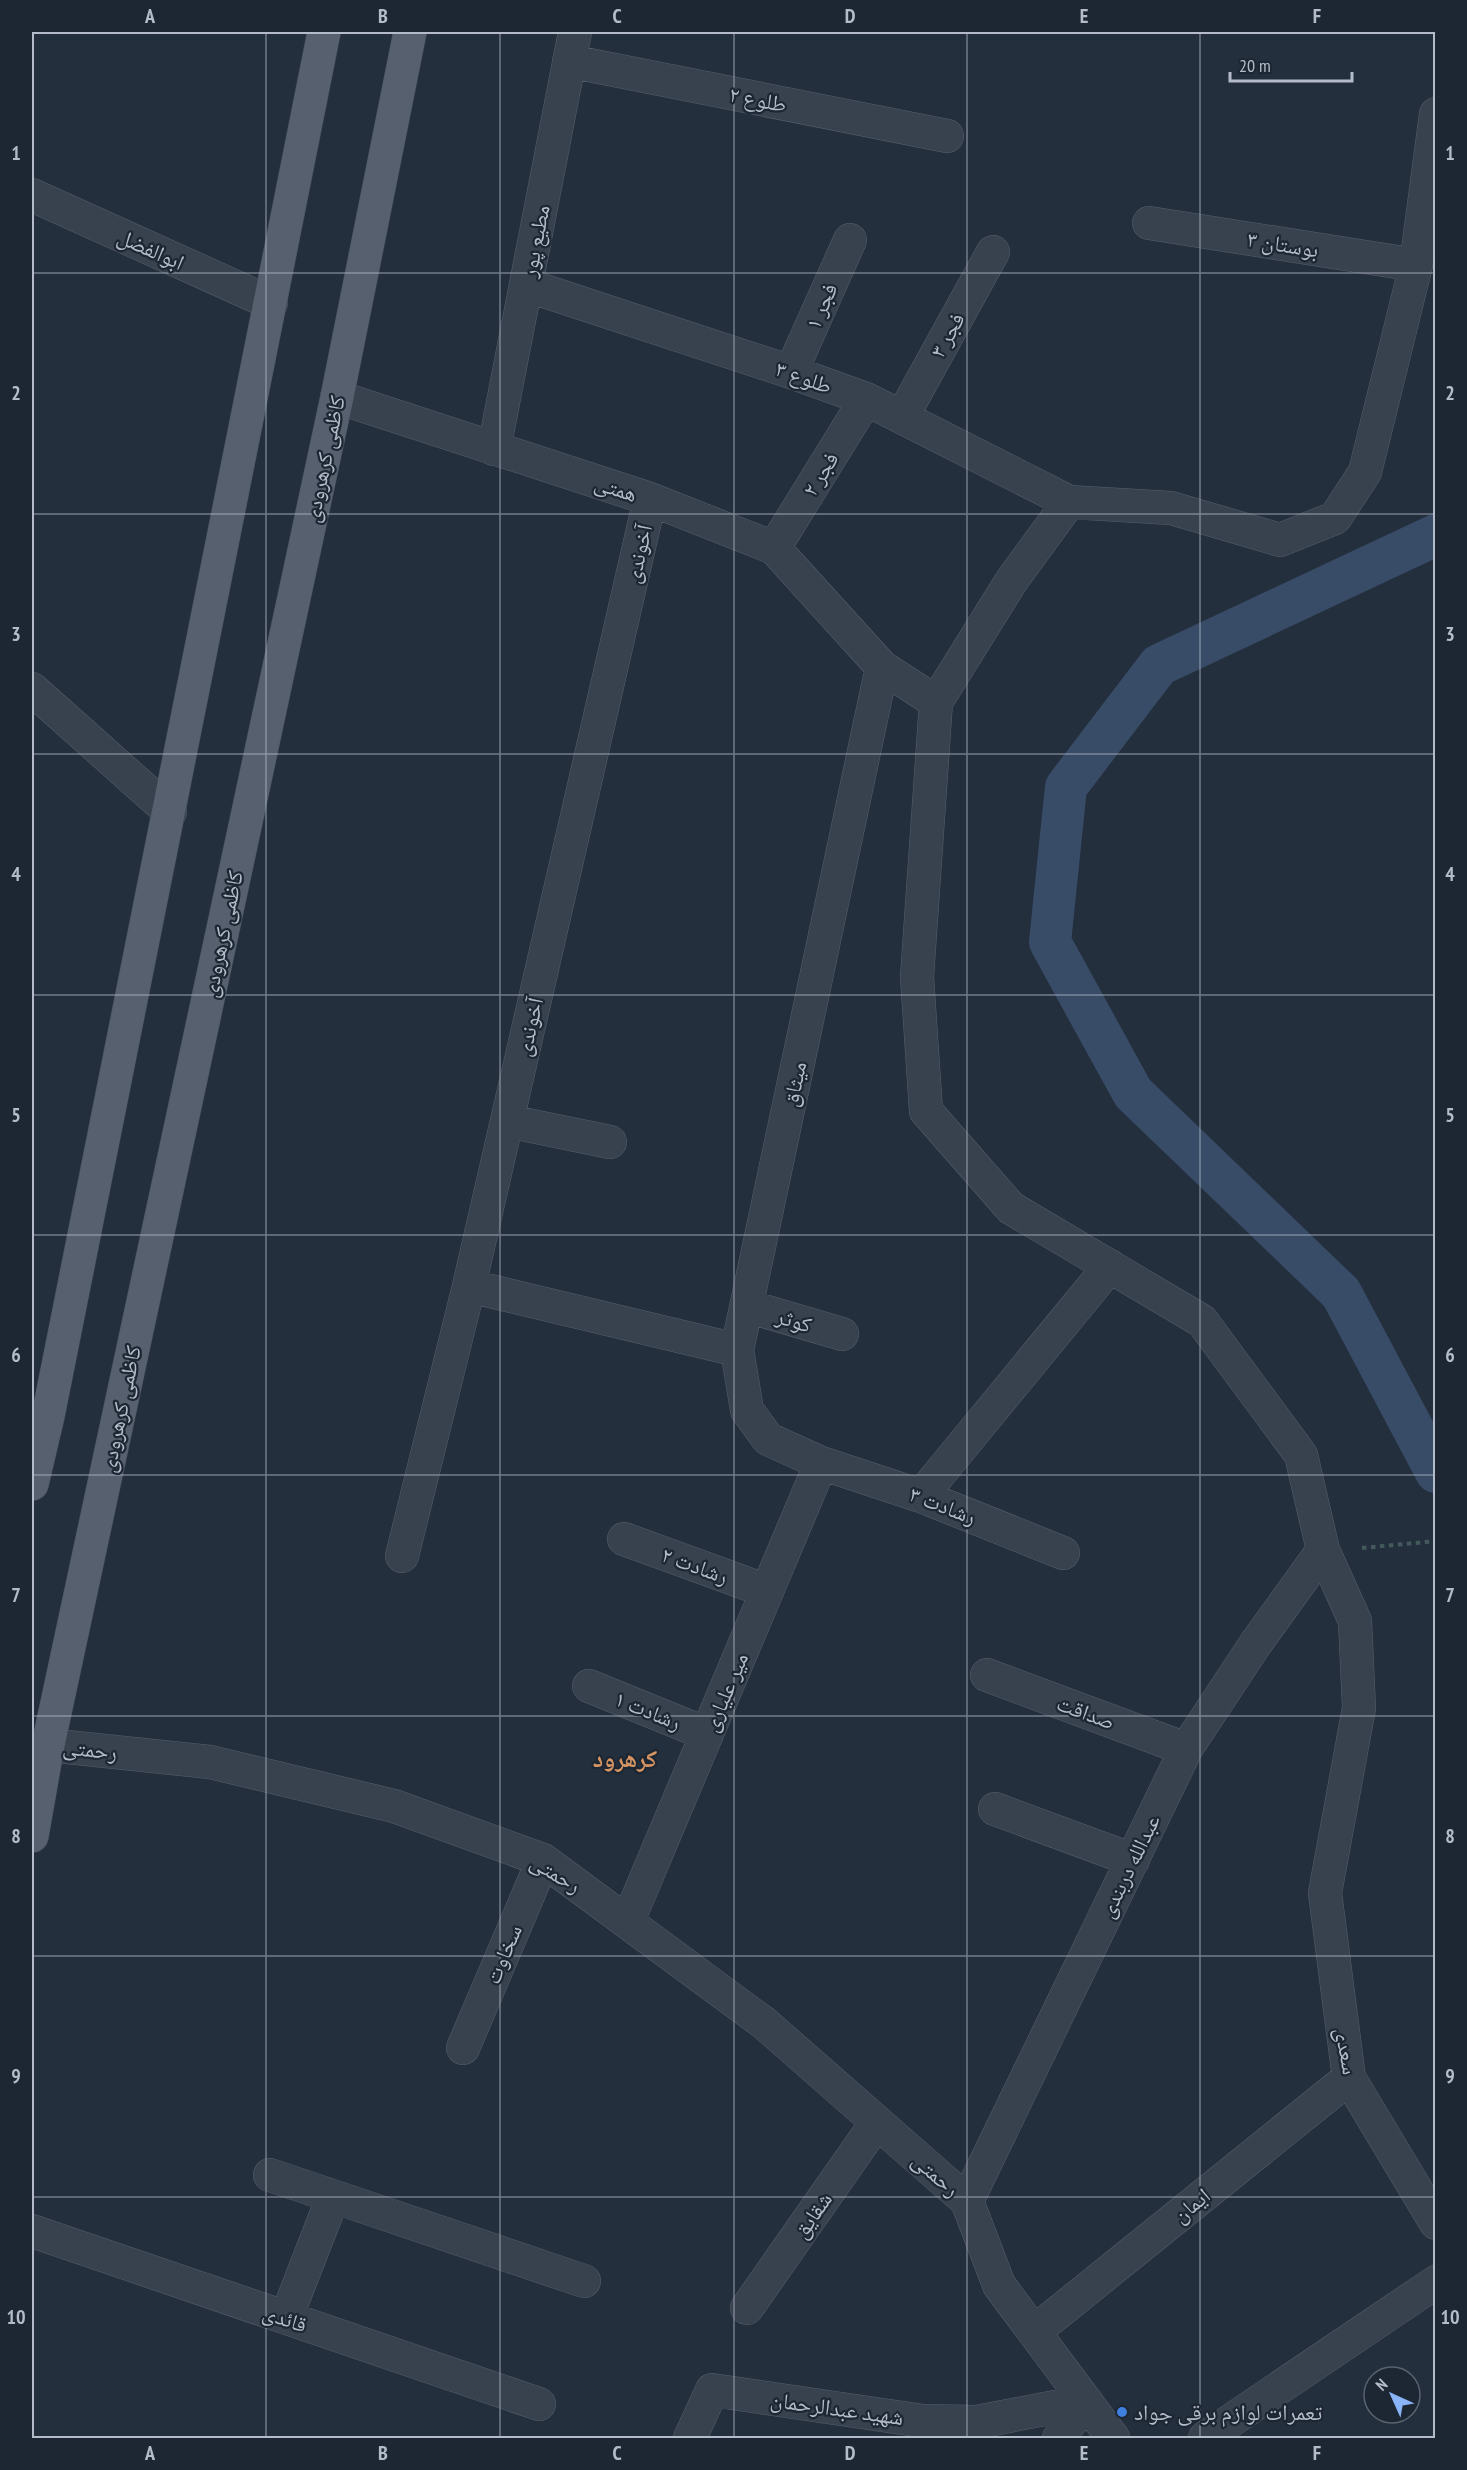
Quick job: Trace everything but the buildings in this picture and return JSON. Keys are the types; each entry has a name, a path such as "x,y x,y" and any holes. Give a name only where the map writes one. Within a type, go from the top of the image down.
{"main road":[{"path":"32,1484 40,1408 170,812 324,32"},
{"name":"کاظمی کرهرودی","path":"32,1836 40,1746 337,397 410,32"}],"street":[{"name":"طلوع ۲","path":"572,46 947,136"},
{"name":"مطیع پور","path":"494,449 572,46"},
{"path":"936,702 1012,580 1069,502 1171,508 1280,540 1335,518 1365,472 1416,265 1436,114"},
{"name":"ابوالفضل","path":"32,195 271,303"},
{"name":"بوستان ۳","path":"1149,223 1416,265"},
{"name":"فجر ۱","path":"791,372 850,240"},
{"name":"فجر ۳","path":"902,417 993,252"},
{"name":"طلوع ۳","path":"526,285 866,399 1069,502"},
{"name":"همتی","path":"337,397 650,499 774,548 882,667 936,702"},
{"name":"فجر ۲","path":"774,548 866,399"},
{"name":"آخوندی","path":"402,1556 469,1286 650,499"},
{"name":"میثاق","path":"821,1463 768,1439 747,1410 737,1350 882,667"},
{"path":"32,689 170,812"},
{"name":"سعدی","path":"936,702 917,977 927,1111 1011,1208 1202,1321 1301,1455 1323,1550 1355,1621 1359,1708 1325,1893 1348,2078 1436,2223"},
{"path":"507,1121 610,1142"},
{"path":"921,1496 1110,1266"},
{"path":"469,1286 737,1350"},
{"name":"کوثر","path":"747,1306 842,1334"},
{"name":"رشادت ۳","path":"821,1463 921,1496 1063,1552"},
{"name":"میر علیاری","path":"628,1921 821,1463"},
{"name":"رشادت ۲","path":"624,1539 767,1591"},
{"name":"عبدالله دربندی","path":"967,2201 1186,1749 1256,1643 1323,1550"},
{"name":"صداقت","path":"987,1675 1186,1749"},
{"name":"رشادت ۱","path":"589,1686 707,1734"},
{"name":"رحمتی","path":"40,1746 210,1762 394,1806 543,1860 764,2023 967,2201"},
{"path":"995,1809 1133,1860"},
{"name":"سخاوت","path":"463,2048 543,1860"},
{"name":"ایمان","path":"1034,2332 1348,2078"},
{"name":"شقایق","path":"747,2308 877,2122"},
{"path":"270,2175 584,2281"},
{"path":"286,2318 333,2197"},
{"path":"967,2201 999,2285 1113,2439"},
{"name":"قائدی","path":"32,2231 539,2404"},
{"path":"1205,2439 1436,2282"},
{"name":"شهید عبدالرحمان","path":"690,2439 712,2390 923,2421 977,2422 1086,2401"},
{"path":"1059,2439 1086,2401"}],"path":[{"path":"1387,1546 1436,1541"}],"waterway":[{"path":"1436,535 1159,665 1066,787 1050,942 1133,1093 1341,1293 1436,1472"}],"place":[{"name":"تعمرات لوازم برقی جواد","path":"1122,2412"}],"district":[{"name":"کرهرود","path":"625,1759"}]}
